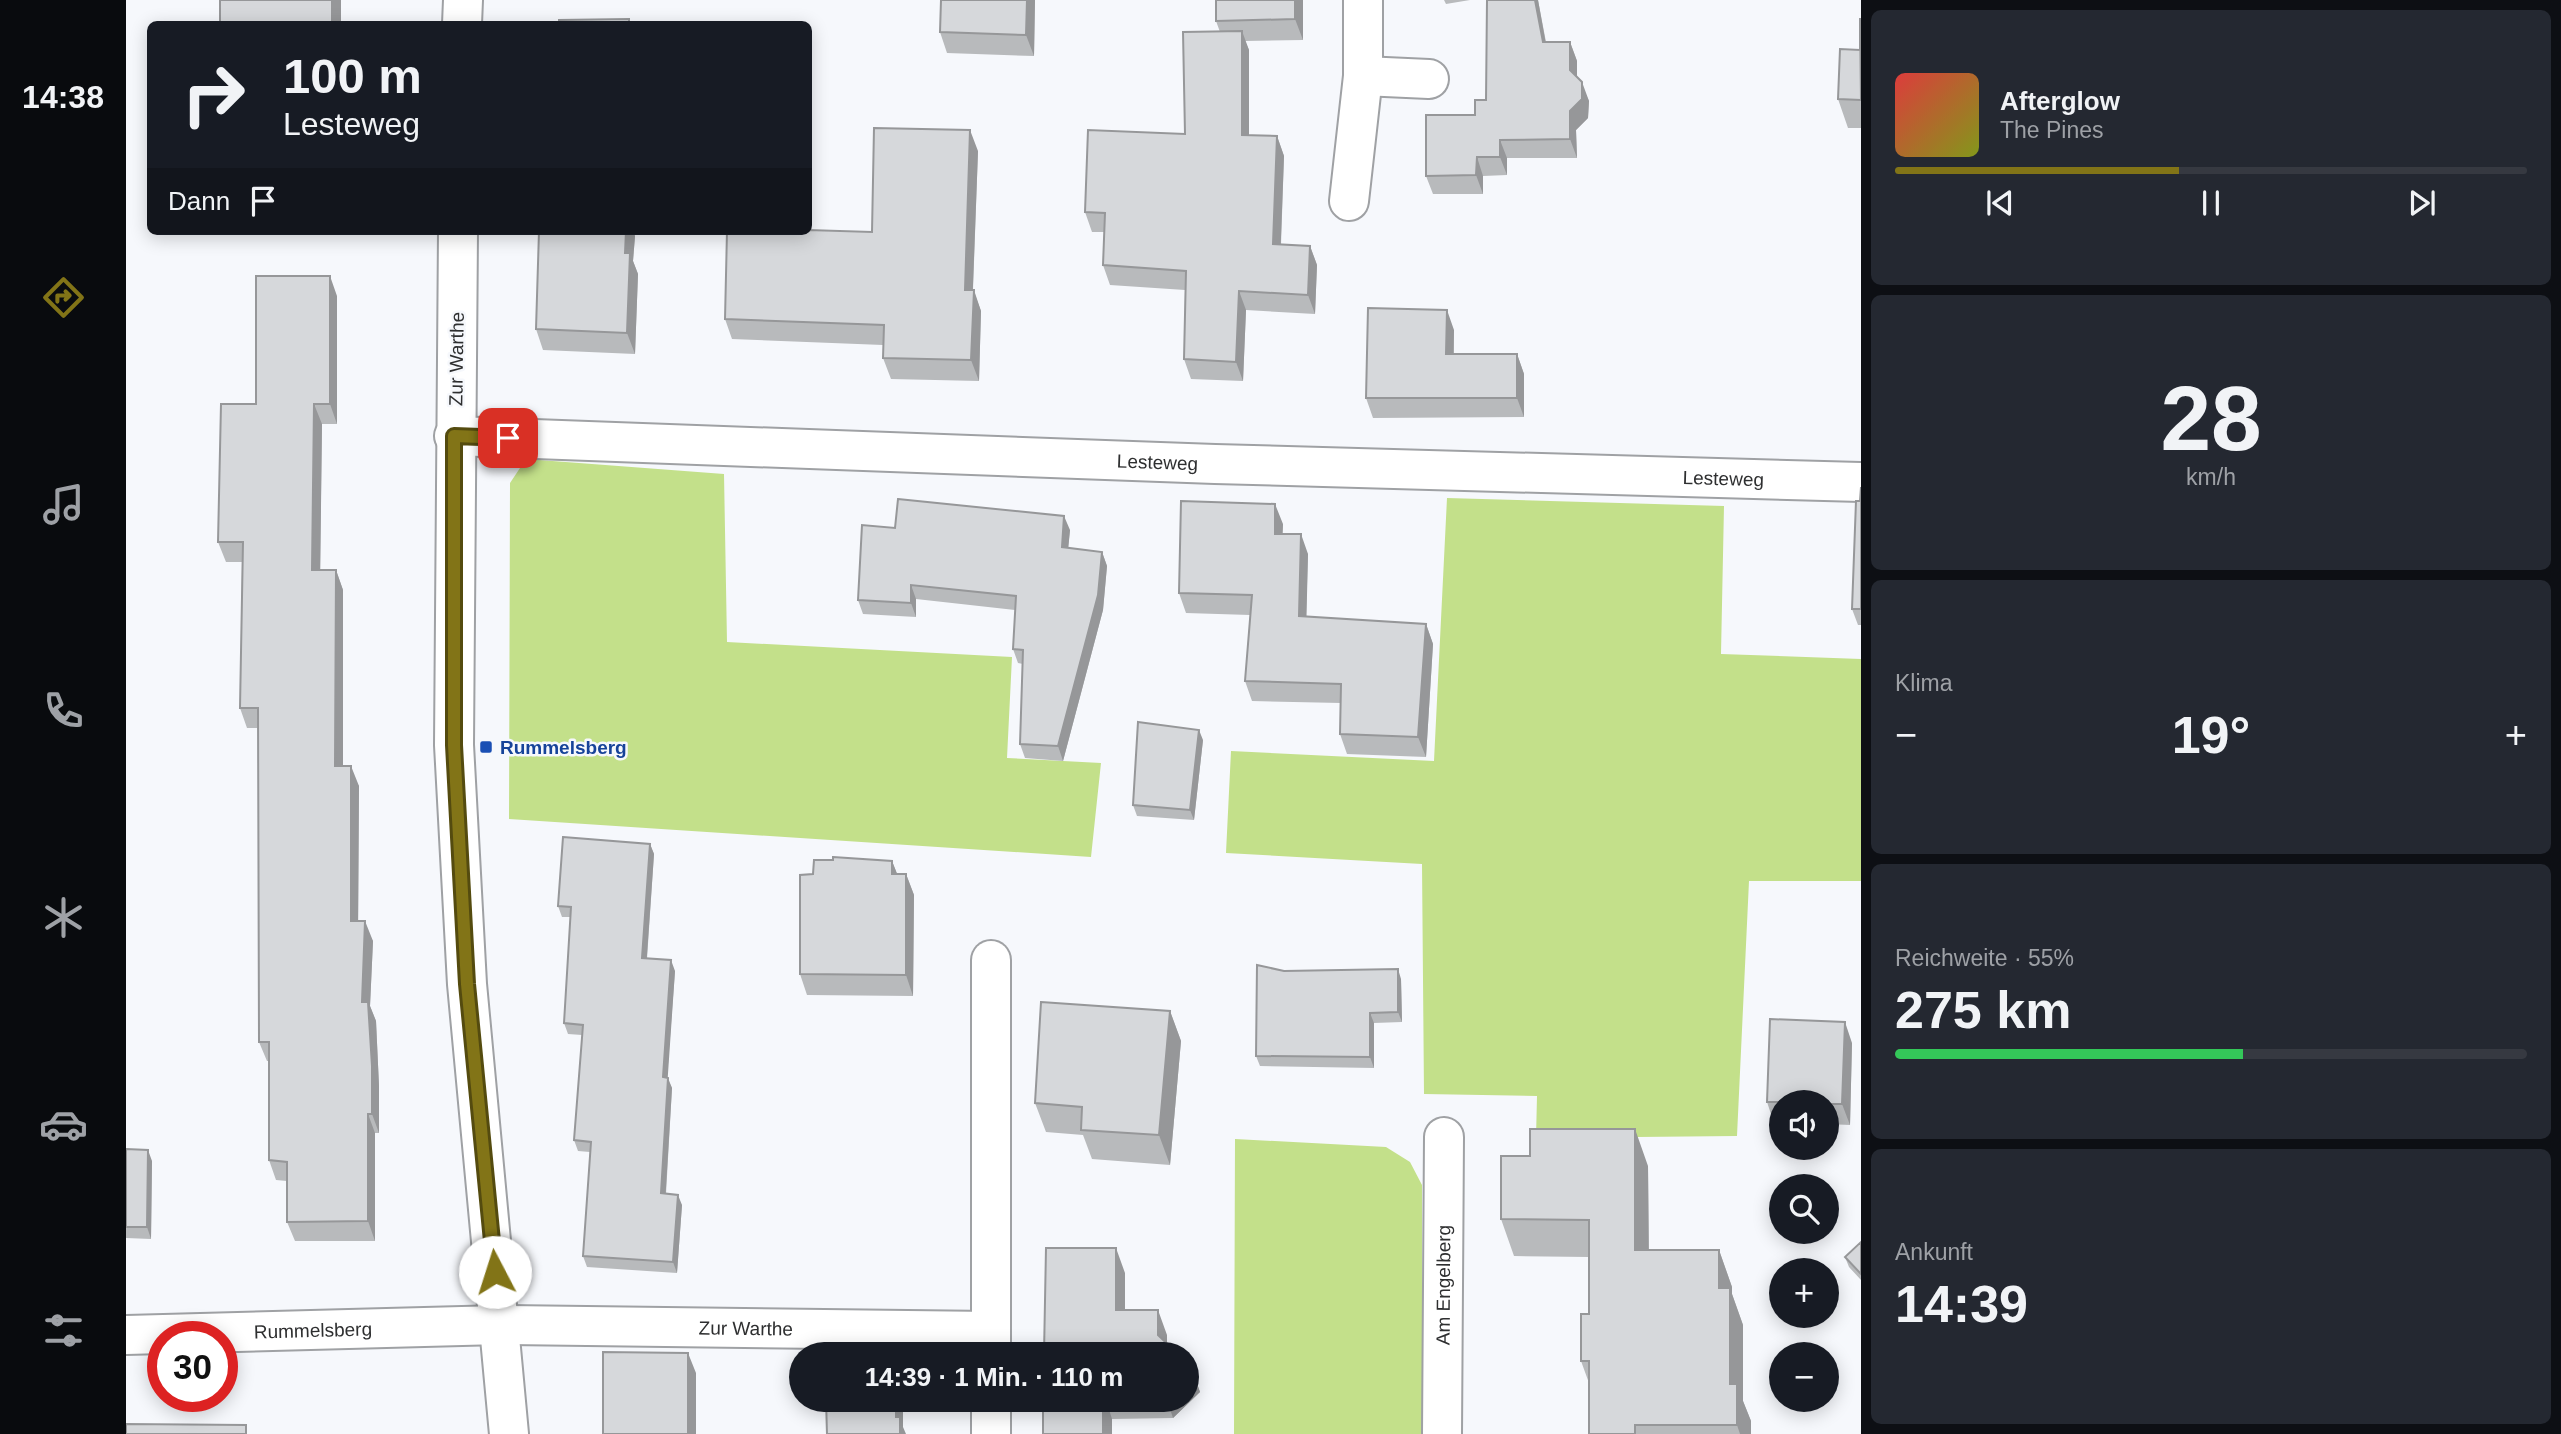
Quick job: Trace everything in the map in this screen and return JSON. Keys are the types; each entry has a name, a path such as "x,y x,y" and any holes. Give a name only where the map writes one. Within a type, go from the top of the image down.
{"street":[{"path":"462,21 463,0"},
{"path":"1349,201 1363,76 1363,0"},
{"path":"1363,76 1429,79"},
{"name":"Zur Warthe","path":"458,235 454,436 454,745 467,984 509,1434"},
{"name":"Lesteweg","path":"454,436 1215,464 1861,482"},
{"name":"Zur Warthe","path":"991,960 991,1342"},
{"name":"Am Engelberg","path":"1442,1434 1444,1137"},
{"name":"Zur Warthe","path":"500,1325 964,1342"},
{"name":"Rummelsberg","path":"126,1335 500,1325"},
{"path":"991,1412 991,1434"}],"green space":[{"path":"526,459 724,474 727,642 1012,657 1007,758 1101,763 1091,857 509,819 510,483"},
{"path":"1447,498 1724,506 1721,654 1861,659 1861,881 1749,881 1737,1136 1536,1138 1537,1096 1424,1094 1422,864 1226,853 1231,751 1434,761"},
{"path":"1235,1139 1386,1147 1410,1162 1422,1185 1422,1434 1234,1434"}],"building":[{"path":"220,0 332,0 332,21 220,21"},
{"path":"941,0 1027,0 1026,35 940,32"},
{"path":"1216,0 1295,0 1295,19 1216,21"},
{"path":"1487,0 1535,0 1543,42 1570,42 1570,70 1582,82 1582,99 1570,111 1570,139 1500,140 1500,157 1477,157 1476,175 1426,176 1426,115 1475,115 1475,100 1486,100"},
{"path":"1860,18 1861,100 1838,99 1840,49 1860,50"},
{"path":"629,19 629,21 559,21"},
{"path":"1242,31 1242,135 1277,136 1273,244 1310,246 1308,295 1239,291 1236,362 1184,359 1186,271 1103,265 1105,213 1085,212 1088,130 1185,134 1183,32"},
{"path":"874,128 970,130 965,290 974,290 971,360 883,358 884,325 725,319 727,235 812,235 812,230 872,232"},
{"path":"539,235 626,235 625,253 630,253 627,333 536,329"},
{"path":"256,276 330,276 330,404 314,404 312,570 336,570 335,766 351,766 351,921 365,921 362,1002 368,1002 372,1066 372,1114 368,1114 368,1221 287,1222 287,1162 269,1160 269,1042 259,1042 258,708 240,708 243,542 218,542 221,404 256,404"},
{"path":"1368,308 1447,310 1446,354 1517,354 1517,398 1366,398"},
{"path":"1861,487 1861,609 1852,609 1856,501 1860,501"},
{"path":"898,499 1064,516 1062,547 1102,552 1098,595 1058,746 1020,744 1023,650 1013,649 1016,596 911,585 911,603 858,600 862,525 895,528"},
{"path":"1181,501 1275,504 1275,534 1301,534 1299,616 1426,624 1418,737 1340,734 1341,684 1245,681 1252,595 1179,593"},
{"path":"1138,722 1199,730 1190,810 1133,805"},
{"path":"563,837 650,844 642,958 671,960 663,1077 668,1078 661,1193 678,1195 673,1262 583,1256 591,1142 574,1140 583,1025 564,1023 571,907 558,906"},
{"path":"833,857 892,861 892,874 906,874 906,975 800,974 800,875 813,874 814,860 833,860"},
{"path":"1257,965 1284,971 1398,969 1398,1012 1370,1013 1370,1057 1256,1056"},
{"path":"1041,1002 1170,1011 1159,1135 1081,1130 1082,1107 1035,1103"},
{"path":"1770,1019 1845,1022 1842,1104 1839,1104 1839,1090 1769,1090 1767,1102"},
{"path":"1530,1129 1635,1129 1635,1250 1719,1250 1719,1288 1730,1288 1730,1384 1737,1384 1737,1425 1635,1425 1635,1434 1589,1434 1589,1361 1581,1361 1581,1314 1589,1314 1589,1220 1501,1219 1501,1156 1530,1156"},
{"path":"126,1149 148,1150 147,1227 126,1227"},
{"path":"1861,1242 1861,1274 1845,1257"},
{"path":"1046,1248 1116,1248 1116,1310 1158,1310 1158,1335 1165,1342 1044,1342"},
{"path":"603,1352 688,1353 688,1434 603,1434"},
{"path":"826,1412 896,1412 896,1417 900,1417 900,1434 827,1434"},
{"path":"1043,1412 1103,1412 1103,1434 1043,1434"},
{"path":"126,1424 246,1425 246,1434 126,1434"}],"place":[{"name":"Rummelsberg","path":"486,747"}],"route":[{"path":"495,1272 467,984 454,745 454,436 508,438"}]}
